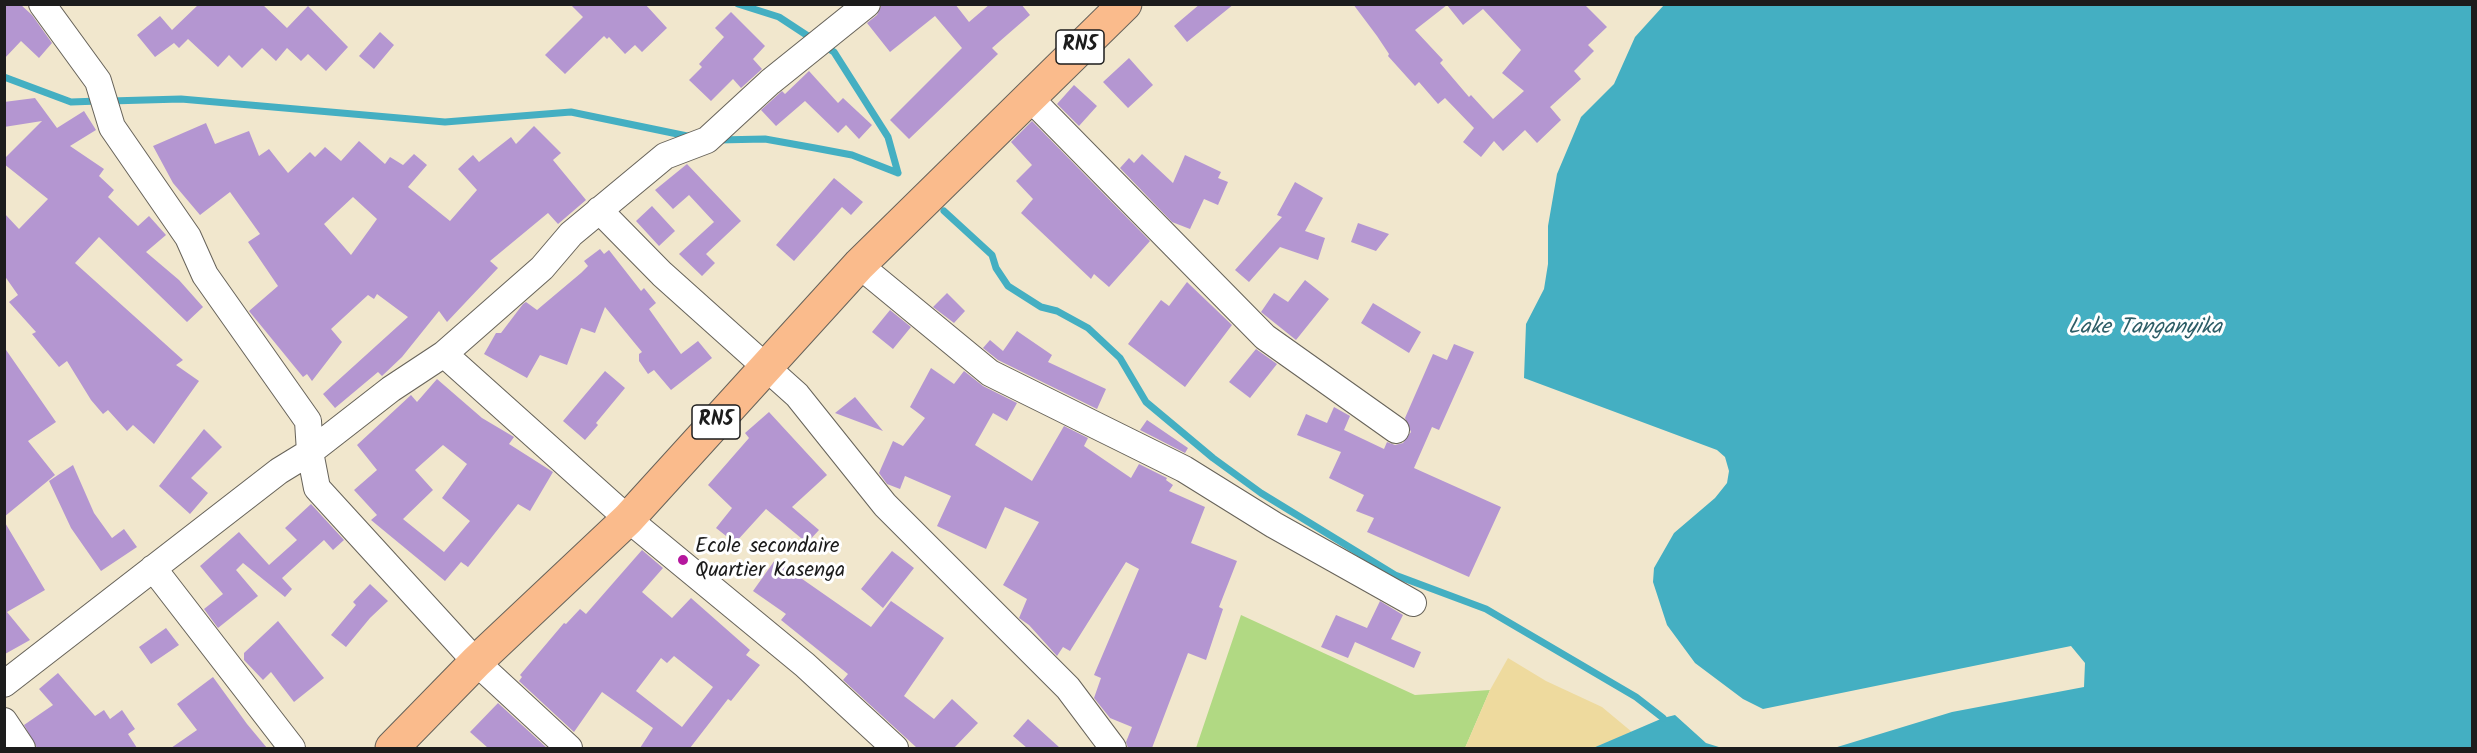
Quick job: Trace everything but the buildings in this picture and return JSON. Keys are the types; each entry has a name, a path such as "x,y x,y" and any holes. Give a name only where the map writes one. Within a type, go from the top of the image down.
{"highway":[{"name":"RN5","path":"392,748 476,662 628,519 859,265 1028,96 1125,4"}],"street":[{"path":"42,4 98,81 112,127 188,237 205,275 308,421 310,452 317,488 476,662 568,748"},
{"path":"4,684 279,471 310,452 391,389 444,354 542,268 571,234 599,210 665,156 707,140 770,82 867,4"},
{"path":"1028,96 1265,337 1396,430"},
{"path":"599,210 662,274 797,395 885,505 1068,688 1113,748"},
{"path":"859,265 990,373 1184,469 1274,525 1413,603"},
{"path":"444,354 628,519 805,664 895,748"},
{"path":"153,568 292,748"},
{"path":"4,721 22,748"}],"green space":[{"path":"1241,615 1415,695 1490,690 1465,748 1196,748"}],"sand":[{"path":"1508,658 1546,681 1602,707 1632,732 1593,748 1465,748 1490,690"}],"water":[{"name":"Lake Tanganyika","path":"1664,5 2472,5 2472,748 1834,748 1952,712 2084,687 2085,663 2071,646 1763,709 1743,699 1695,663 1667,625 1653,582 1654,568 1674,533 1715,498 1727,483 1729,471 1725,457 1717,450 1524,378 1526,324 1544,289 1548,264 1548,226 1557,174 1581,117 1614,84 1635,37"},
{"path":"1675,715 1706,743 1722,748 1593,748 1663,718"}],"waterway":[{"path":"738,4 779,17 814,40"},
{"path":"824,46 834,52 888,137 898,173"},
{"path":"4,77 71,102 99,101"},
{"path":"110,101 181,99 445,122 571,112 692,137"},
{"path":"718,140 765,139 815,148 852,155 898,173"},
{"path":"944,211 992,255 996,268 1008,286 1041,307 1057,311 1088,328 1120,358 1146,402 1213,458 1261,493 1395,575 1486,609 1636,697 1663,718"}],"place":[{"name":"Ecole secondaire Quartier Kasenga","path":"683,560"}]}
